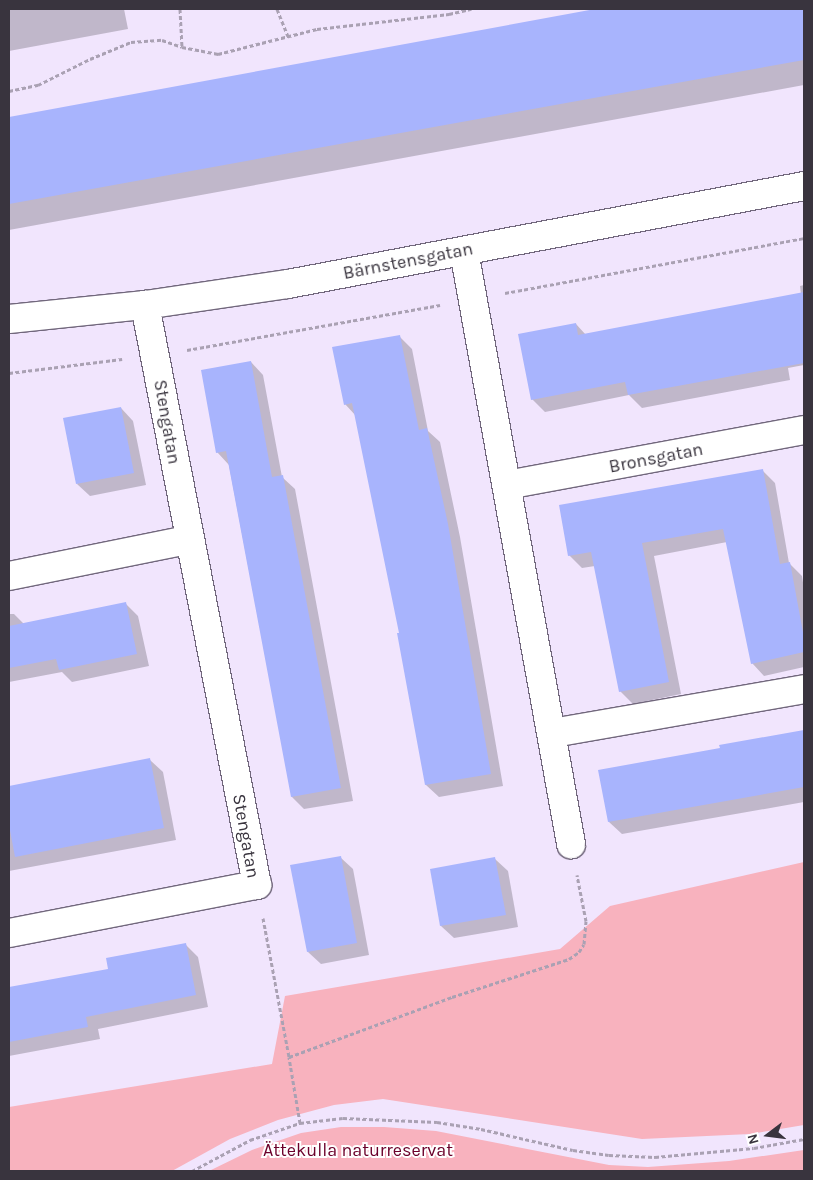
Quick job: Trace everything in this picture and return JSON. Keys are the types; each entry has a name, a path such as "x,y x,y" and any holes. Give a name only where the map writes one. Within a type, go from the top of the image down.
{"street":[{"name":"Bärnstensgatan","path":"9,320 145,305 288,284 804,186"},
{"path":"464,251 553,733 571,844"},
{"name":"Stengatan","path":"9,933 257,885 188,540 145,305"},
{"name":"Bronsgatan","path":"507,485 804,430"},
{"path":"9,576 188,540"},
{"path":"553,733 804,689"}],"path":[{"path":"180,9 182,47"},
{"path":"277,9 288,36"},
{"path":"9,91 38,85 90,59 131,42 162,40 182,47 218,54 317,29 450,14 471,9"},
{"path":"9,373 154,356 804,238"},
{"path":"289,1057 452,997 569,959 579,952 584,944 586,921 571,844"},
{"path":"257,885 300,1123"},
{"path":"192,1171 250,1140 300,1123 343,1118 437,1122 481,1129 573,1150 609,1155 654,1157 754,1148 804,1138"}],"green space":[{"path":"804,862 804,1125 750,1134 642,1139 383,1099 334,1105 278,1120 230,1139 172,1171 9,1171 9,1107 272,1064 285,996 560,949 610,906"},
{"name":"Ättekulla naturreservat","path":"341,1127 384,1127 436,1131 609,1165 648,1167 729,1161 804,1150 804,1171 209,1171 252,1150 301,1133"}],"building":[{"path":"595,9 804,9 804,60 9,204 9,117"},
{"path":"804,292 804,363 628,395 625,382 531,400 518,334 576,323 578,335"},
{"path":"400,335 419,430 427,428 448,524 491,774 425,785 397,633 399,633 352,403 344,405 332,347"},
{"path":"251,361 272,477 283,475 341,788 291,797 226,451 216,453 201,370"},
{"path":"121,407 134,473 76,484 63,418"},
{"path":"763,469 780,564 790,562 804,638 804,652 751,664 723,529 642,543 669,682 619,692 591,552 568,556 559,505"},
{"path":"126,602 137,654 59,670 56,659 9,668 9,626"},
{"path":"804,730 804,787 608,822 598,770 720,748 719,745"},
{"path":"150,758 164,828 15,857 9,825 9,786"},
{"path":"341,856 357,943 307,952 290,865"},
{"path":"495,857 506,915 440,926 430,869"},
{"path":"186,943 196,995 86,1017 88,1027 9,1042 9,987 108,969 106,958"}]}
